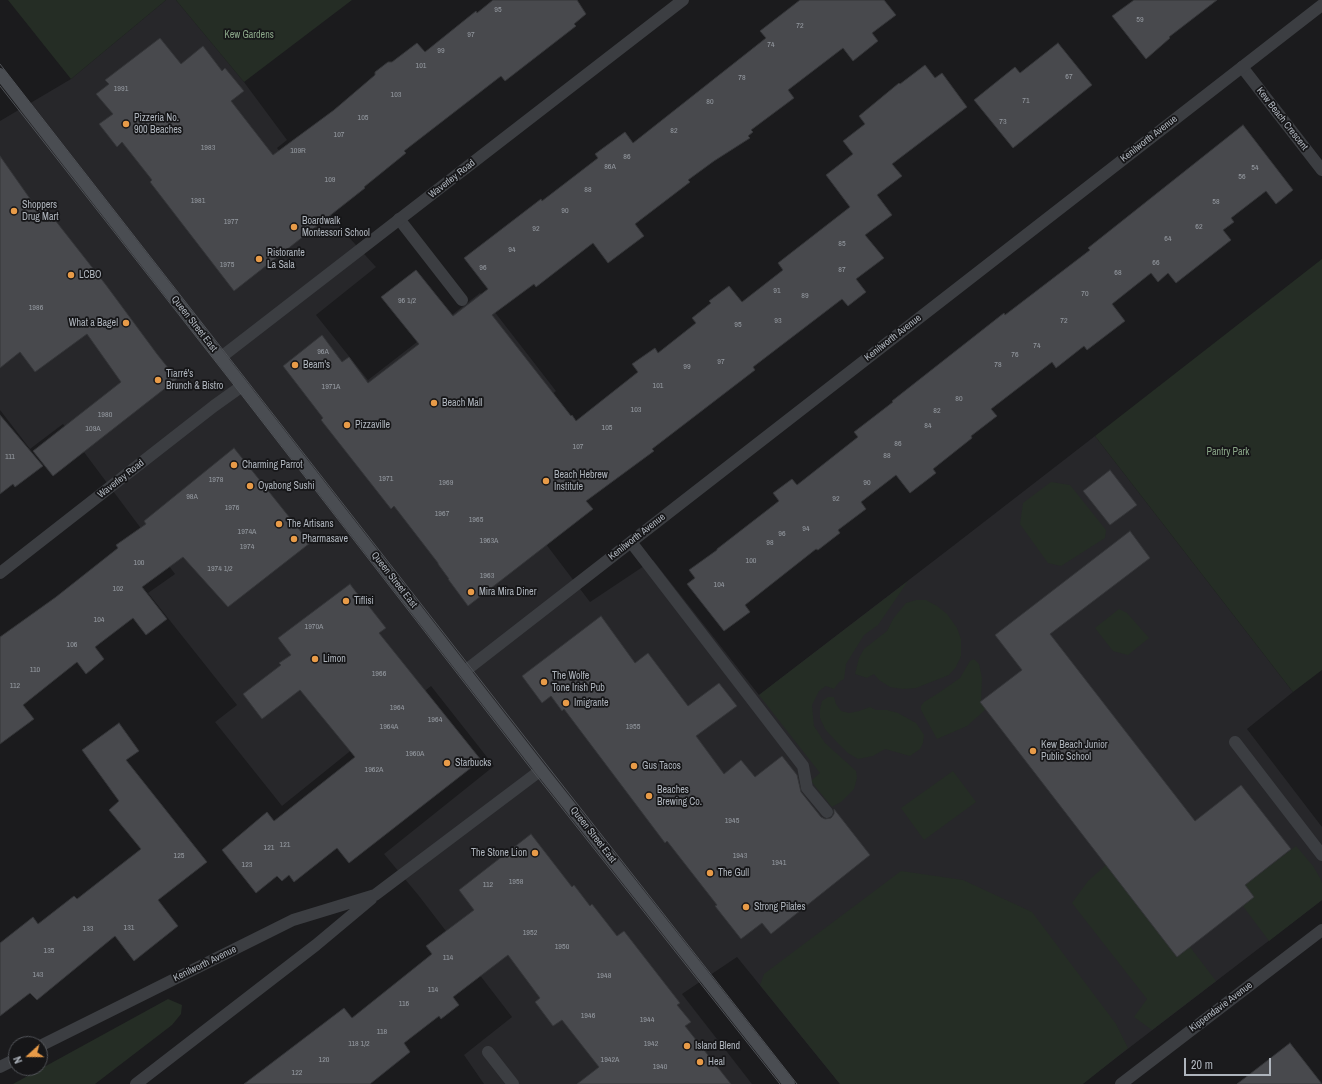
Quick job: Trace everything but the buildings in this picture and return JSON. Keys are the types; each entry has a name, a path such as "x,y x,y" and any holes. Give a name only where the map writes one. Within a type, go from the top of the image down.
{"main road":[{"name":"Queen Street East","path":"0,74 541,770 789,1084"}],"street":[{"name":"Waverley Road","path":"220,358 683,0"},
{"name":"Kenilworth Avenue","path":"464,671 1322,5"},
{"name":"Kew Beach Crescent","path":"1242,67 1322,170"},
{"path":"399,219 462,300"},
{"name":"Waverley Road","path":"0,572 214,406 242,386"},
{"path":"631,542 803,766 807,788 827,812"},
{"path":"1235,742 1322,855"},
{"name":"Kenilworth Avenue","path":"136,1084 316,945 375,895 541,770"},
{"name":"Kenilworth Avenue","path":"48,1042 293,920 375,895"},
{"name":"Kippendavie Avenue","path":"1121,1084 1322,930"},
{"path":"488,1052 513,1084"}],"shaded area":[{"path":"166,0 176,0 244,82 287,140 277,148 345,233 376,267 316,315 368,380 480,293 556,391 524,420 479,456 590,602 653,560 759,695 1095,436 1293,692 1247,729 1322,827 1322,900 1082,1084 840,1084 737,957 682,994 752,1084 484,1084 464,1055 512,1017 419,896 384,854 494,766 431,686 282,806 215,722 237,705 148,593 175,574 63,424 30,449 0,410 0,121 71,79"}],"green space":[{"path":"8,0 166,0 71,79"},
{"name":"Kew Gardens","path":"176,0 352,0 244,82"},
{"name":"Pantry Park","path":"1322,259 1322,670 1293,692 1095,436"},
{"path":"1051,482 1070,485 1106,530 1105,538 1061,566 1048,563 1020,524 1023,503"},
{"path":"908,581 878,625 864,635 846,664 844,679 839,682 834,689 826,686 819,691 812,705 814,726 825,743 856,771 857,778 854,789 841,802 832,807 811,781 820,773 759,695"},
{"path":"916,600 926,600 937,606 947,614 957,628 961,639 961,656 956,667 949,675 916,688 903,689 890,687 879,680 874,674 867,678 855,674 859,658 864,649 887,631 893,619 906,603"},
{"path":"1119,609 1127,613 1149,638 1128,655 1113,651 1095,628"},
{"path":"974,659 979,664 982,678 981,702 986,709 967,726 937,739 921,710 921,706 924,702 960,678 970,661"},
{"path":"828,697 834,697 836,704 841,711 849,713 870,707 876,710 887,710 898,713 916,723 924,735 923,743 920,749 910,756 885,749 873,756 858,759 848,753 825,729 820,718 820,709 822,701"},
{"path":"953,771 976,802 924,840 901,808"},
{"path":"1296,846 1313,866 1320,878 1322,883 1322,900 1269,941 1243,906 1254,897 1245,885"},
{"path":"1106,865 1177,957 1190,947 1216,981 1152,1030 1134,1017 1147,999 1072,903 1088,881"},
{"path":"901,871 963,880 1032,912 1116,1024 1128,1048 1083,1084 840,1084 760,985 764,974"},
{"path":"168,999 182,1005 181,1014 172,1025 95,1084 13,1084 28,1076 48,1076 48,1065"}],"tram line":[{"path":"0,64 797,1084"},
{"path":"0,86 535,774 780,1084"}],"place":[{"name":"Pizzeria No. 900 Beaches","path":"126,124"},
{"name":"Shoppers Drug Mart","path":"14,211"},
{"name":"Boardwalk Montessori School","path":"294,227"},
{"name":"Ristorante La Sala","path":"259,259"},
{"name":"LCBO","path":"71,275"},
{"name":"What a Bagel","path":"126,323"},
{"name":"Beam's","path":"295,365"},
{"name":"Tiarré's Brunch & Bistro","path":"158,380"},
{"name":"Beach Mall","path":"434,403"},
{"name":"Pizzaville","path":"347,425"},
{"name":"Charming Parrot","path":"234,465"},
{"name":"Beach Hebrew Institute","path":"546,481"},
{"name":"Oyabong Sushi","path":"250,486"},
{"name":"The Artisans","path":"279,524"},
{"name":"Pharmasave","path":"294,539"},
{"name":"Mira Mira Diner","path":"471,592"},
{"name":"Tiflisi","path":"346,601"},
{"name":"Limon","path":"315,659"},
{"name":"The Wolfe Tone Irish Pub","path":"544,682"},
{"name":"Imigrante","path":"566,703"},
{"name":"Kew Beach Junior Public School","path":"1033,751"},
{"name":"Starbucks","path":"447,763"},
{"name":"Gus Tacos","path":"634,766"},
{"name":"Beaches Brewing Co.","path":"649,796"},
{"name":"The Stone Lion","path":"535,853"},
{"name":"The Gull","path":"710,873"},
{"name":"Strong Pilates","path":"746,907"},
{"name":"Island Blend","path":"687,1046"},
{"name":"Heal","path":"700,1062"}]}
